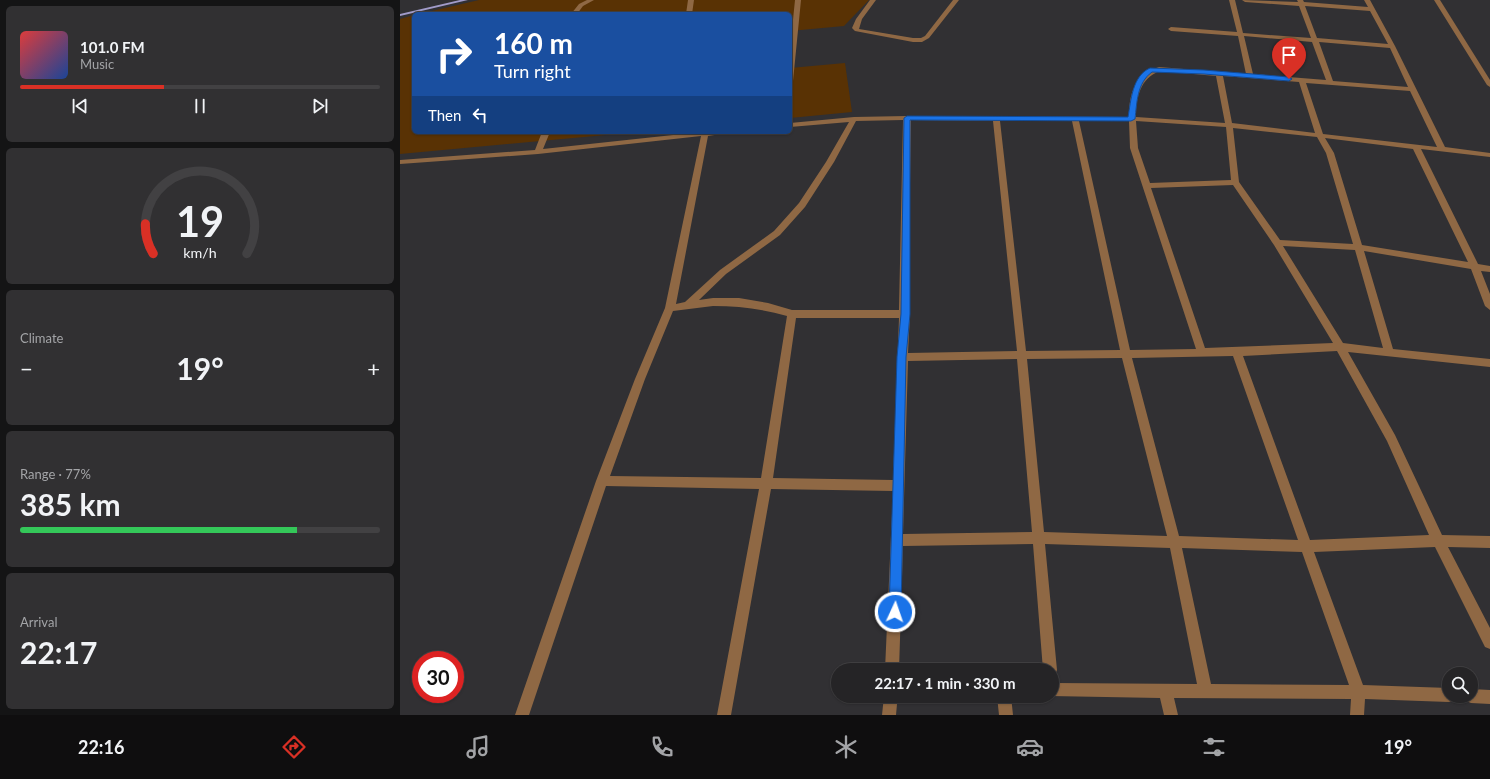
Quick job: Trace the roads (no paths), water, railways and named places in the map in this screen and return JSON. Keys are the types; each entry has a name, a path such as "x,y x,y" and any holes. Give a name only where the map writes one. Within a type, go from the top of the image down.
{"street":[{"path":"576,12 581,5 591,0"},
{"path":"689,12 691,0"},
{"path":"792,61 798,0"},
{"path":"873,0 859,19 855,28 856,30 913,40 922,40 927,37 956,0"},
{"path":"1232,0 1250,75"},
{"path":"1245,0 1301,2 1371,9"},
{"path":"1367,0 1392,46 1411,89 1442,150"},
{"path":"1437,0 1490,85"},
{"path":"1301,2 1317,41 1330,82"},
{"path":"1171,29 1392,46"},
{"path":"1202,353 1134,148 1131,119 1136,88 1145,74 1150,70 1219,73 1411,89"},
{"path":"1219,73 1228,125 1235,182 1277,243 1340,347 1390,438 1438,541 1490,642"},
{"path":"1302,80 1319,134 1330,153 1389,351"},
{"path":"792,125 854,119 907,118 996,120 1131,119 1228,125 1319,134 1490,155"},
{"path":"892,663 898,540 902,357 905,314 907,118"},
{"path":"688,305 723,272 777,233 802,205 830,162 854,119"},
{"path":"996,120 1022,356 1049,663"},
{"path":"1075,120 1126,354 1175,543 1205,690"},
{"path":"538,152 545,134"},
{"path":"400,163 538,152 705,134 670,308 640,379 602,482 522,715"},
{"path":"1416,146 1475,267 1490,306"},
{"path":"1146,186 1235,182"},
{"path":"1277,243 1357,247 1490,269"},
{"path":"670,308 713,302 739,302 768,307 792,314 905,314"},
{"path":"724,715 766,485 792,314"},
{"path":"902,357 1202,353 1340,347 1389,351 1490,363"},
{"path":"1237,352 1358,692 1357,715"},
{"path":"602,482 898,486"},
{"path":"898,540 1038,538 1306,546 1438,541 1490,542"},
{"path":"1059,690 1166,692 1205,690 1442,695"},
{"path":"1166,692 1171,715"},
{"path":"1478,696 1490,697"},
{"path":"889,715 890,703"},
{"path":"1005,703 1006,715"}],"waterway":[{"path":"413,12 466,0"},
{"path":"400,15 412,12"}]}
